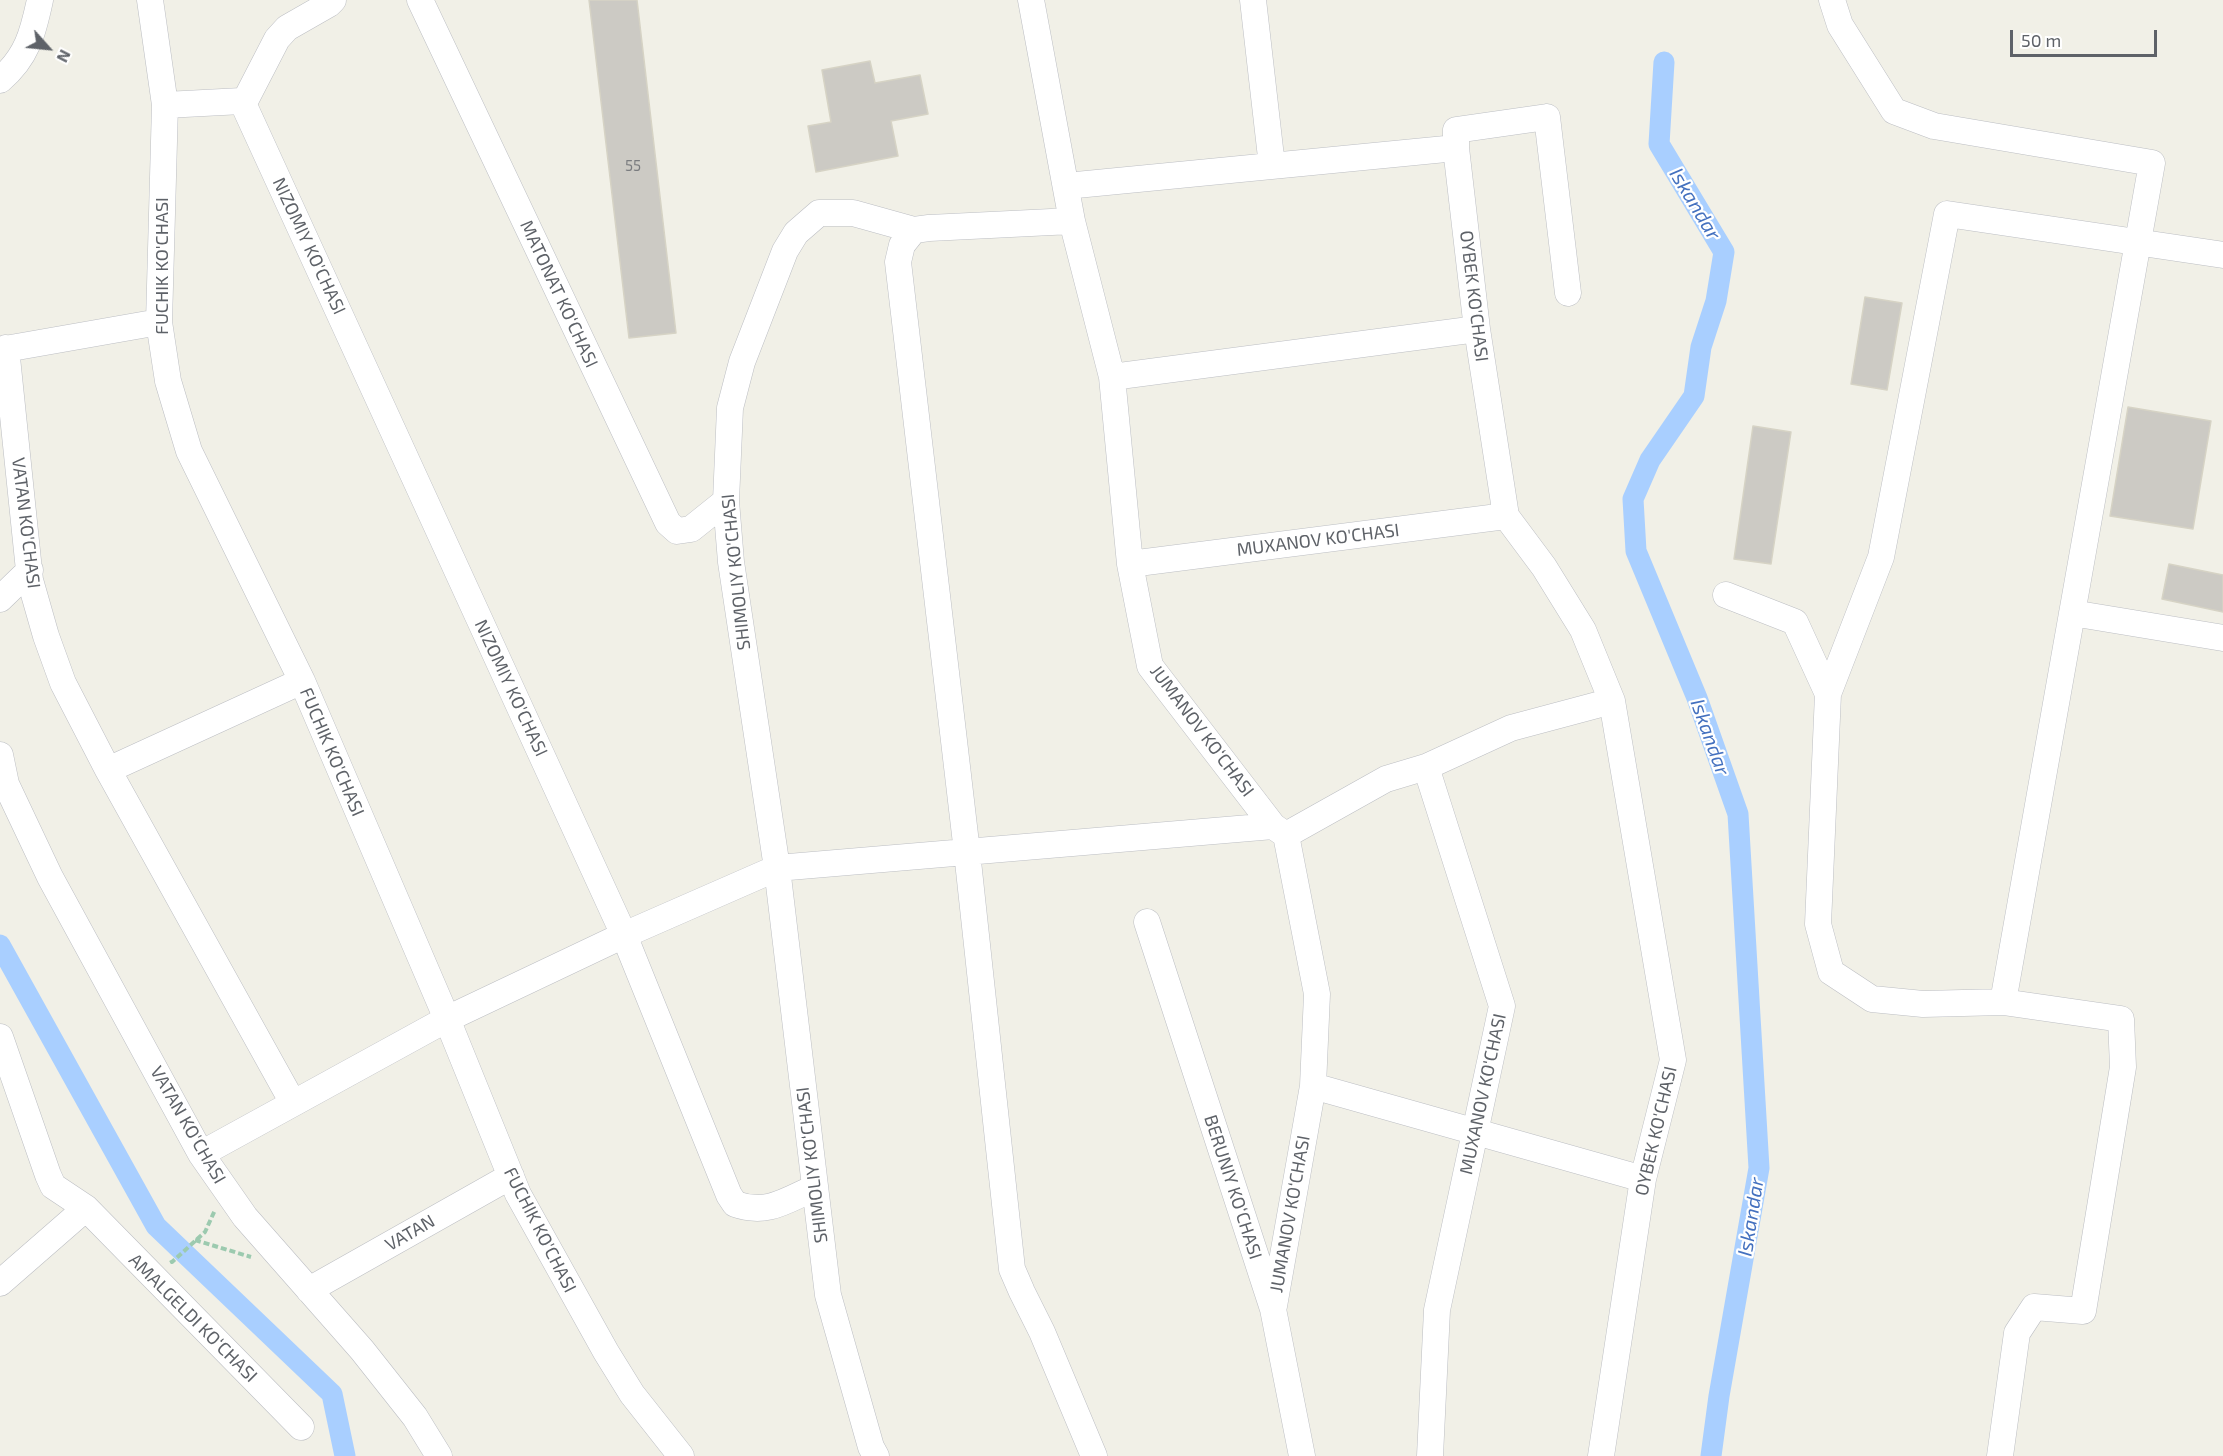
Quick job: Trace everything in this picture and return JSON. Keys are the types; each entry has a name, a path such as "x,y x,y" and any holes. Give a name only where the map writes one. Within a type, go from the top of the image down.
{"street":[{"path":"0,80 14,68 33,36 40,0"},
{"name":"FUCHIK KO'CHASI","path":"150,0 165,105 159,322 168,381 189,451 302,681 447,1019 518,1194 632,1394 681,1456"},
{"path":"165,105 242,101 250,93 277,39 287,28 333,0"},
{"name":"MATONAT KO‘CHASI","path":"420,0 668,523 677,531 692,529 726,501"},
{"name":"JUMANOV KO‘CHASI","path":"1031,0 1072,221 1112,377 1130,564 1150,666 1280,831 1317,994 1313,1086 1273,1309"},
{"path":"1253,0 1272,166"},
{"path":"1832,0 1840,25 1894,111 1934,126 2152,163 2003,1002"},
{"name":"NIZOMIY KO'CHASI","path":"242,101 624,935 735,1204 752,1210 771,1208 814,1188"},
{"path":"1066,186 1456,148 1456,130 1547,117 1568,293"},
{"name":"OYBEK KO'CHASI","path":"1456,148 1477,329 1506,516 1544,567 1583,630 1612,701 1673,1060 1643,1179 1601,1456"},
{"name":"SHIMOLIY KO'CHASI","path":"777,868 731,561 726,501 730,408 741,362 785,251 796,233 819,213 853,213 914,230"},
{"path":"2000,1456 2018,1334 2034,1307 2083,1311 2123,1066 2121,1019 2003,1002 1923,1004 1872,999 1831,972 1818,924 1828,694 1881,557 1947,214 2223,255"},
{"path":"1072,221 914,230 902,245 898,262 967,852 1012,1269 1042,1332 1094,1456"},
{"name":"VATAN KO'CHASI","path":"159,322 3,349 30,570 46,636 63,682 108,770 293,1103"},
{"path":"1112,377 1477,329"},
{"name":"MUXANOV KO'CHASI","path":"1130,564 1506,516"},
{"path":"0,599 30,570"},
{"path":"1726,595 1795,622 1828,694"},
{"path":"2072,613 2223,638"},
{"path":"108,770 302,681"},
{"path":"201,1154 447,1019 624,935 777,868 967,852 1280,831 1386,779 1426,767 1511,728 1612,701"},
{"name":"VATAN KO'CHASI","path":"0,754 6,784 50,877 201,1154 244,1217 362,1350 415,1417 439,1456"},
{"name":"MUXANOV KO'CHASI","path":"1426,767 1502,1006 1437,1310 1430,1456"},
{"name":"SHIMOLIY KO‘CHASI","path":"777,868 828,1295 871,1447 876,1456"},
{"name":"BERUNIY KO‘CHASI","path":"1147,922 1273,1309 1302,1456"},
{"name":"AMALGELDI KO‘CHASI","path":"0,1037 53,1186 86,1208 301,1427"},
{"path":"1313,1086 1643,1179"},
{"name":"VATAN","path":"309,1290 511,1176"},
{"path":"0,1283 86,1208"}],"path":[{"path":"172,1262 205,1232 215,1212 221,1183"}],"building":[{"path":"589,0 637,0 676,333 629,338"},
{"path":"870,61 875,83 920,75 928,114 891,121 898,156 816,172 808,126 831,122 822,70"},
{"path":"1865,297 1902,303 1887,390 1851,384"},
{"path":"2128,407 2211,421 2193,529 2110,516"},
{"path":"1753,426 1791,432 1771,564 1734,559"},
{"path":"2169,564 2223,575 2223,612 2162,599"}],"waterway":[{"name":"Iskandar","path":"1664,62 1659,144 1724,252 1716,301 1701,347 1694,396 1650,460 1633,499 1636,551 1697,698 1738,814 1759,1168 1719,1396 1711,1456"},
{"path":"0,945 156,1226 332,1394 345,1456"}]}
